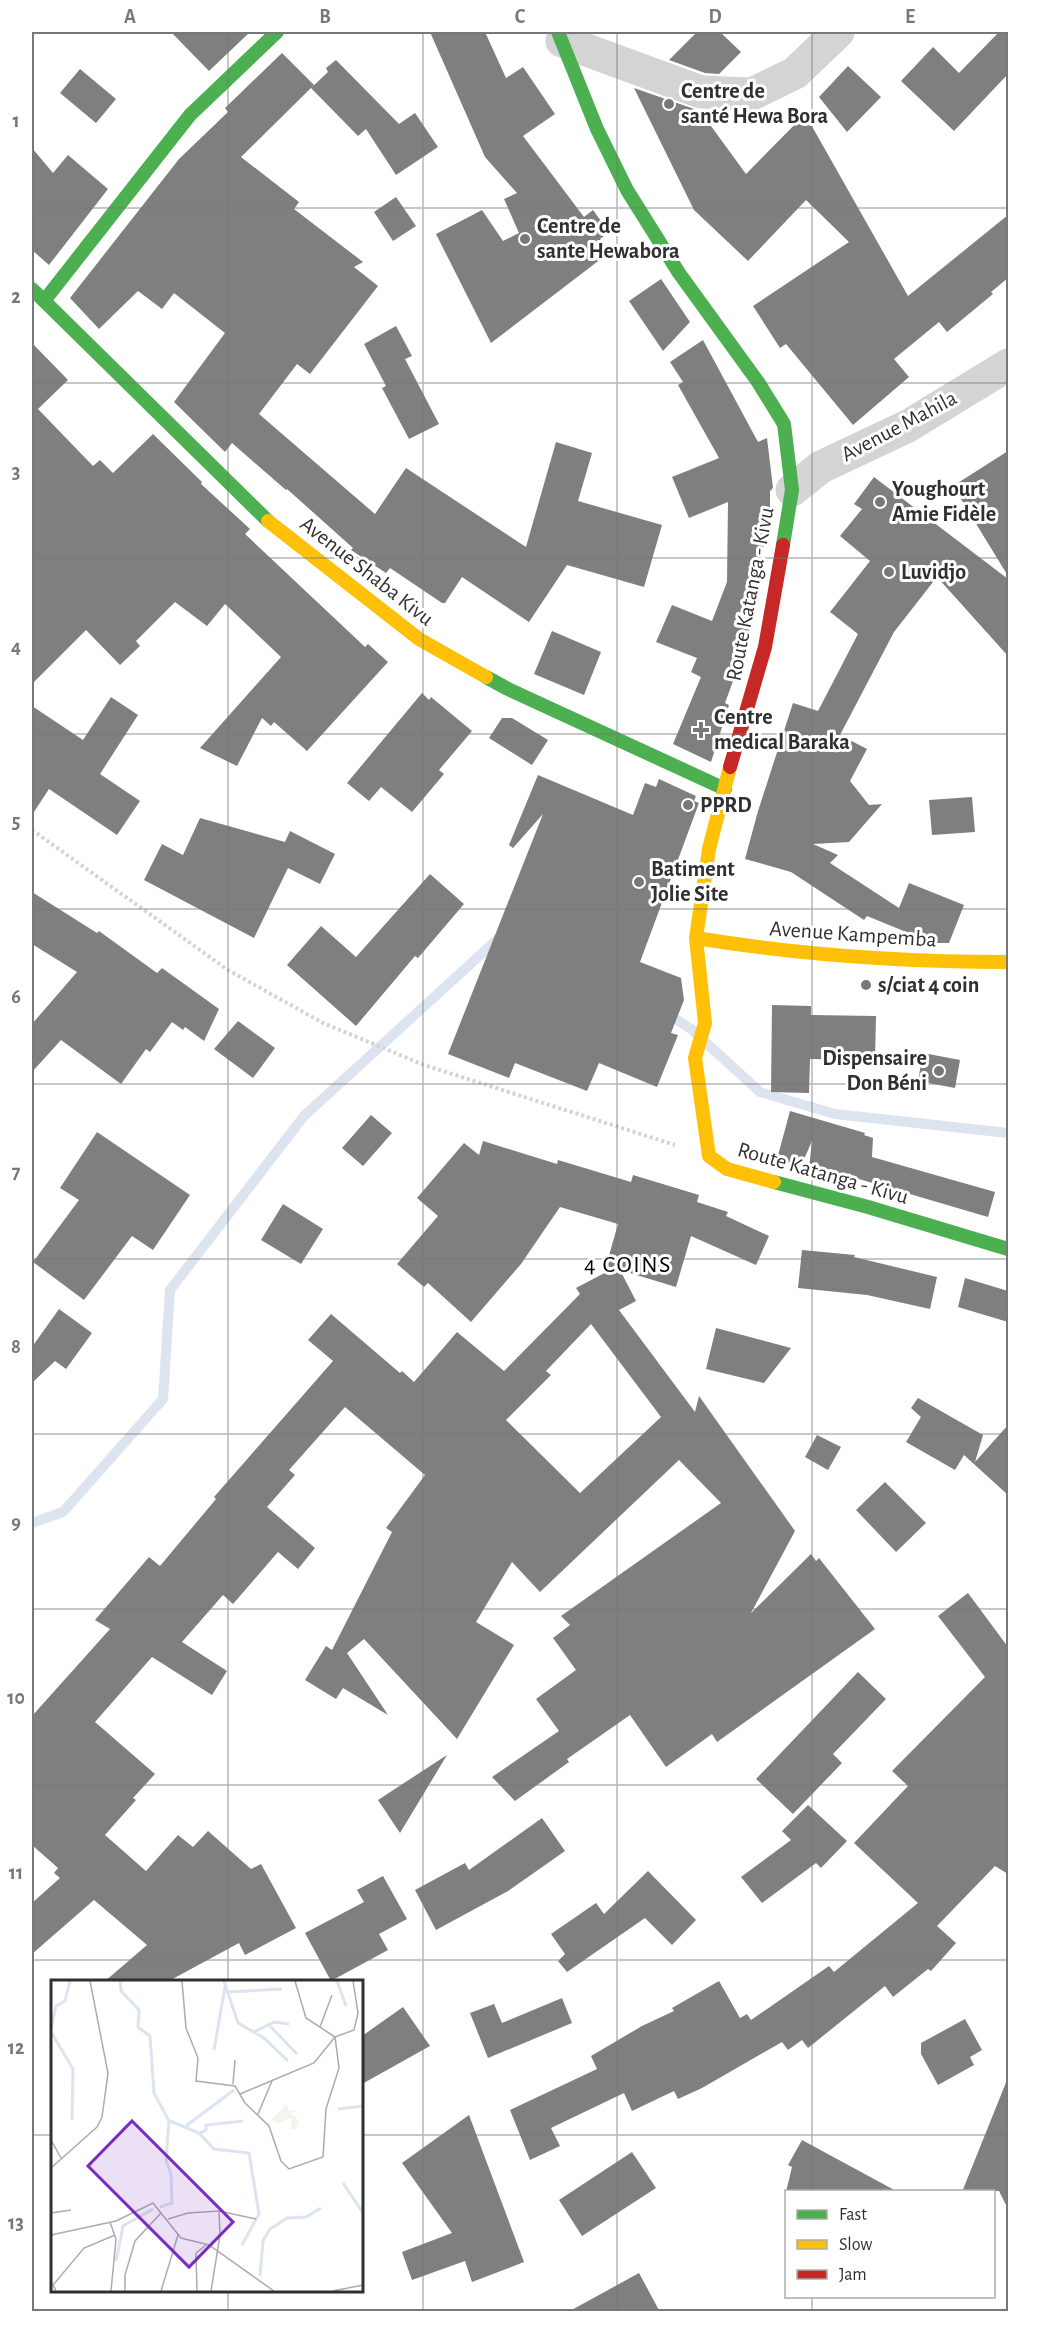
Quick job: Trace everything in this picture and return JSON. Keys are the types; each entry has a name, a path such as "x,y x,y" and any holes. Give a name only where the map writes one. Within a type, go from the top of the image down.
{"main road":[{"path":"44,301 190,115 277,32"},
{"name":"Route Katanga - Kivu","path":"560,36 597,129 627,190 679,273 758,382 784,424 792,490 765,647 709,849 696,938 705,1023 695,1058 709,1156 727,1169 868,1207 1008,1249"},
{"name":"Avenue Shaba Kivu","path":"32,289 269,522 419,639 508,689 725,789"},
{"name":"Avenue Kampemba","path":"696,938 768,950 866,959 1008,962"}],"street":[{"path":"560,36 701,92 752,94 795,73 838,32"},
{"name":"Avenue Mahila","path":"792,490 821,467 908,426 1008,365"}],"path":[{"path":"32,830 228,970 323,1023 424,1065 709,1156"}],"building":[{"path":"171,32 250,32 209,71"},
{"path":"430,32 485,32 506,78 523,67 555,114 523,136 584,217 593,210 609,232 600,239 610,252 491,343 436,234 482,210 503,241 519,233 504,199 517,193 485,157"},
{"path":"697,32 720,32 741,52 719,74 705,73 669,60"},
{"path":"999,32 1008,32 1008,74 954,131 901,81 933,47 959,73"},
{"path":"282,53 314,85 241,157 299,202 294,209 363,262 354,267 378,286 310,374 297,364 259,414 375,514 406,468 526,547 556,442 592,453 578,501 662,525 644,587 567,565 529,622 462,577 445,603 442,603 390,568 386,573 351,550 353,548 232,443 225,452 174,402 225,333 174,293 162,309 138,291 99,329 70,298 179,159 228,112 225,108"},
{"path":"336,60 399,124 415,113 438,147 396,175 366,129 358,136 311,88 328,72 326,68"},
{"path":"848,66 881,97 847,132 819,97"},
{"path":"80,69 116,99 96,123 60,93"},
{"path":"634,88 700,111 746,174 805,114 908,296 1008,215 1008,278 991,292 993,294 947,332 939,322 894,359 909,377 853,425 786,344 780,348 753,306 849,242 806,200 748,261 694,210"},
{"path":"32,148 53,173 68,155 108,189 49,265 32,250"},
{"path":"396,197 416,226 393,241 374,212"},
{"path":"661,279 690,322 663,351 629,301"},
{"path":"396,326 412,356 405,359 439,424 409,439 382,388 386,386 364,344"},
{"path":"703,340 758,442 767,438 773,488 770,491 770,507 747,643 725,703 729,705 711,762 673,744 701,677 691,672 697,658 656,642 672,605 712,621 727,582 728,502 689,518 672,477 719,458 678,385 683,382 670,362"},
{"path":"32,343 68,380 38,409 93,466 100,460 113,473 153,434 202,482 201,484 250,529 245,534 365,647 368,644 388,662 307,751 274,722 271,726 262,718 237,766 200,748 281,657 225,604 207,626 175,602 136,641 140,646 120,665 86,630 32,684"},
{"path":"1008,451 1008,576 953,486"},
{"path":"874,477 1008,579 1008,656 937,577 894,632 840,735 867,749 850,781 869,805 882,804 849,842 813,844 838,855 830,863 899,908 909,883 964,905 949,943 933,943 867,916 864,920 791,872 745,859 793,703 818,711 858,634 830,612 870,561 840,536 862,509 854,504"},
{"path":"552,631 601,652 584,695 534,674"},
{"path":"422,693 429,700 431,697 472,731 439,770 444,774 412,812 381,787 369,801 347,783"},
{"path":"111,697 138,715 100,774 140,801 117,835 49,789 32,815 32,706 83,740"},
{"path":"502,718 512,718 548,740 532,765 489,738"},
{"path":"538,775 633,815 645,783 656,787 659,779 696,796 694,801 699,803 640,962 681,978 684,1000 671,1033 678,1035 657,1087 599,1063 587,1091 515,1063 509,1078 448,1054 543,814 513,848 509,845"},
{"path":"972,797 975,832 932,835 929,800"},
{"path":"200,818 285,842 290,831 335,854 320,884 288,868 254,938 144,880 162,844 183,855"},
{"path":"430,874 464,904 418,958 415,956 356,1026 287,965 321,926 356,957"},
{"path":"32,892 97,933 99,931 157,973 162,968 219,1009 204,1041 185,1027 183,1030 172,1022 150,1052 146,1049 121,1084 61,1040 32,1072 32,1024 77,972 32,944"},
{"path":"772,1005 811,1006 811,1015 876,1016 875,1060 810,1059 809,1093 771,1092"},
{"path":"238,1021 275,1048 253,1078 214,1049"},
{"name":"Dispensaire Don Béni","path":"923,1053 960,1060 955,1088 918,1081"},
{"path":"790,1111 865,1133 864,1135 873,1138 872,1157 995,1192 988,1217 852,1177 851,1181 809,1169 812,1141 801,1166 777,1159"},
{"path":"371,1115 392,1133 363,1166 342,1148"},
{"path":"97,1132 190,1195 153,1250 132,1236 84,1300 33,1262 79,1200 60,1188"},
{"path":"483,1141 557,1164 558,1160 631,1182 633,1175 699,1195 697,1202 728,1212 726,1216 769,1236 756,1265 691,1236 676,1287 620,1270 636,1301 619,1310 695,1412 699,1396 795,1531 751,1613 811,1554 816,1561 819,1558 875,1629 717,1742 712,1734 666,1767 630,1715 567,1759 569,1762 515,1801 492,1777 559,1731 536,1699 576,1670 553,1638 570,1625 561,1616 721,1503 679,1460 540,1592 512,1562 476,1622 514,1645 457,1739 364,1639 347,1653 388,1715 343,1688 336,1699 305,1680 326,1646 332,1650 392,1532 386,1528 425,1475 345,1407 289,1470 295,1475 267,1507 315,1548 298,1569 278,1552 233,1604 223,1595 182,1642 227,1671 212,1695 152,1657 95,1722 155,1774 133,1798 136,1800 105,1835 146,1871 178,1835 193,1847 208,1831 251,1869 261,1864 296,1928 245,1955 239,1943 171,1980 106,1980 147,1945 94,1900 32,1954 32,1903 60,1878 54,1873 58,1868 32,1845 32,1716 110,1629 95,1620 149,1557 160,1566 216,1499 214,1497 333,1361 308,1340 331,1314 400,1373 402,1371 414,1382 457,1332 504,1371 580,1294 576,1288 614,1268 606,1266 618,1224 560,1207 521,1264 471,1322 428,1283 424,1287 397,1264 438,1216 417,1198 464,1143 479,1155","holes":["591,1324 661,1417 580,1493 506,1420 551,1375 546,1371"]},
{"path":"283,1204 323,1229 301,1264 261,1240"},
{"path":"802,1250 855,1255 854,1257 937,1277 930,1309 867,1295 798,1288"},
{"path":"965,1278 1008,1291 1008,1322 958,1307"},
{"path":"59,1309 92,1333 66,1369 55,1361 32,1383 32,1347"},
{"path":"716,1328 791,1348 764,1383 706,1369"},
{"path":"918,1398 983,1435 975,1462 1008,1425 1008,1495 964,1455 955,1470 906,1442 921,1417 911,1408"},
{"path":"817,1435 841,1447 828,1470 805,1457"},
{"path":"885,1482 926,1523 896,1552 856,1510"},
{"path":"968,1593 1008,1647 1008,1874 995,1866 937,1926 956,1943 931,1971 928,1969 893,1997 885,1986 808,2048 802,2040 788,2050 782,2042 702,2088 678,2099 674,2091 632,2111 624,2093 551,2128 560,2146 530,2160 510,2110 597,2069 591,2056 642,2026 674,2011 672,2008 719,1981 740,2018 747,2014 751,2020 829,1966 834,1972 918,1903 854,1843 908,1786 892,1771 985,1677 938,1616"},
{"path":"858,1672 886,1699 833,1754 842,1763 793,1814 756,1779"},
{"path":"447,1755 400,1833 378,1800"},
{"path":"808,1805 847,1841 821,1868 816,1863 762,1903 741,1877 791,1840 782,1831"},
{"path":"542,1818 565,1851 508,1891 436,1930 415,1890 465,1863 469,1870"},
{"path":"648,1871 696,1920 672,1945 645,1918 567,1972 558,1961 565,1954 551,1934 596,1903 604,1914"},
{"path":"383,1876 407,1919 379,1934 388,1950 330,1980 305,1933 364,1902 357,1890"},
{"path":"562,1998 572,2023 488,2058 470,2013 494,2004 502,2023"},
{"path":"403,2007 430,2046 363,2083 363,2035"},
{"path":"965,2019 982,2050 970,2057 974,2065 938,2085 921,2054 921,2043"},
{"path":"1008,2080 1008,2209 999,2191 963,2190"},
{"path":"469,2115 524,2262 472,2282 465,2261 412,2280 402,2252 452,2233 402,2163"},
{"path":"802,2140 894,2190 786,2190 792,2167 788,2165"},
{"path":"632,2152 656,2188 582,2236 559,2200"},
{"path":"639,2273 660,2312 568,2312"}],"waterway":[{"path":"32,1523 63,1512 163,1399 170,1290 304,1116 501,936"},
{"path":"665,1012 691,1029 760,1092 835,1114 1008,1133"}],"traffic: fast":[{"path":"44,301 190,115 277,32"},
{"path":"558,32 597,129 627,190 679,273 758,382 784,424 792,490 783,545"},
{"path":"32,289 268,521"},
{"path":"486,677 725,789"},
{"path":"774,1182 868,1207 1008,1249"}],"traffic: slow":[{"path":"268,521 419,639 486,677"},
{"path":"730,767 709,849 696,938 705,1023 695,1058 709,1156 727,1169 774,1182"},
{"path":"696,938 774,949 852,956 930,961 1008,962"}],"traffic: jam":[{"path":"730,767 765,647 783,545"}],"place":[{"name":"Centre de santé Hewa Bora","path":"669,104"},
{"name":"Centre de sante Hewabora","path":"525,239"},
{"name":"Youghourt Amie Fidèle","path":"880,502"},
{"name":"Luvidjo","path":"889,572"},
{"name":"Centre medical Baraka","path":"701,730"},
{"name":"PPRD","path":"688,805"},
{"name":"Batiment Jolie Site","path":"639,882"},
{"name":"s/ciat 4 coin","path":"866,985"},
{"name":"Dispensaire Don Béni","path":"939,1071"}],"district":[{"name":"4 COINS","path":"628,1265"}]}
